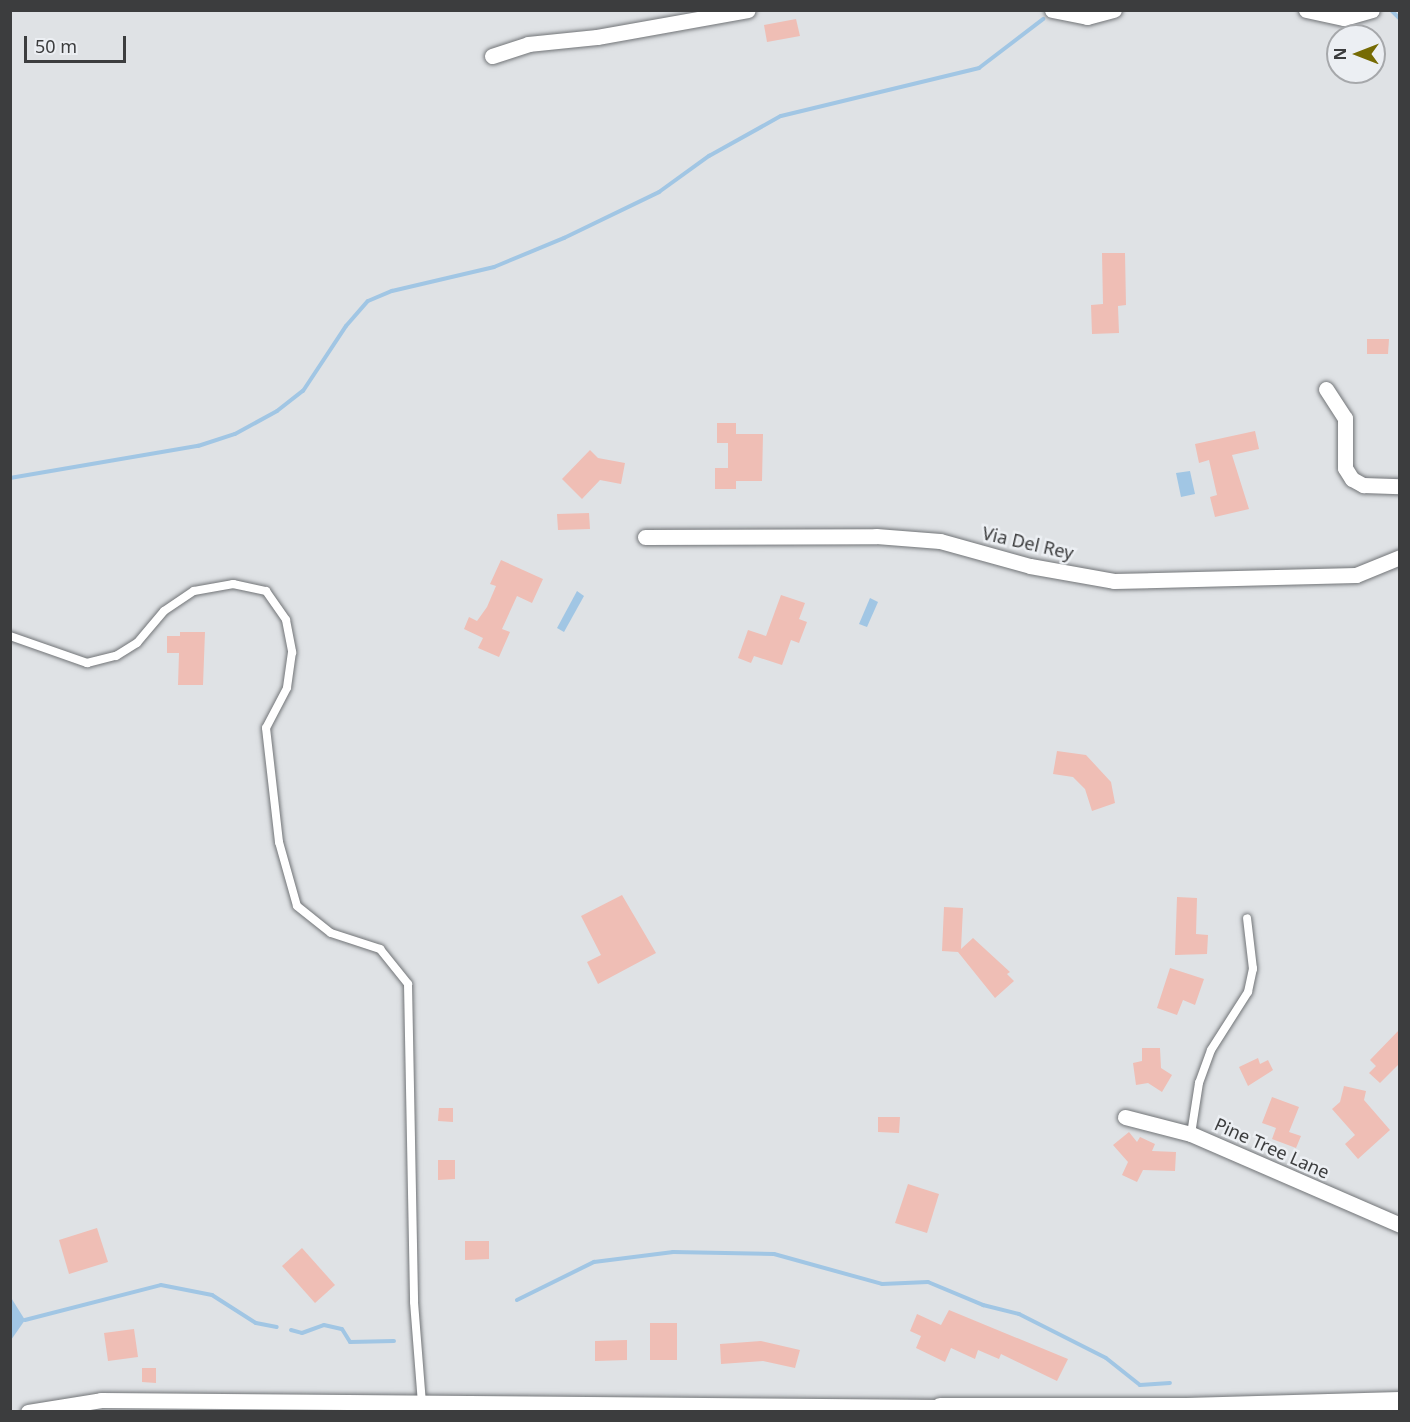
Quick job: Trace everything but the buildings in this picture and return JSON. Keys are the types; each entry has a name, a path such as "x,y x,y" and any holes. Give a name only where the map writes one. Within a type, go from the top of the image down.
{"street":[{"path":"492,56 528,44 597,37 748,10"},
{"path":"1052,10 1087,17 1114,10"},
{"path":"1306,10 1344,18 1372,10"},
{"path":"1326,389 1345,418 1345,468 1352,479 1363,485 1400,486"},
{"name":"Via Del Rey","path":"645,537 876,536 940,541 1030,566 1113,581 1356,575 1400,557"},
{"name":"Pine Tree Lane","path":"1125,1117 1191,1134 1400,1225"},
{"path":"28,1412 101,1400 940,1409 1188,1409 1400,1401"}],"lane":[{"path":"10,636 87,663 116,656 137,643 164,611 194,591 233,584 266,591 286,620 292,652 287,688 266,729 279,842 297,906 331,933 380,950 408,984 414,1302 422,1404"},
{"path":"1191,1134 1199,1083 1211,1050 1248,992 1253,969 1247,918"}],"water":[{"path":"1190,471 1195,494 1181,497 1176,473"},
{"path":"577,591 584,596 564,632 557,628"},
{"path":"870,598 878,602 867,627 859,624"},
{"path":"10,1296 25,1320 11,1340 10,1340"}],"waterway":[{"path":"1391,10 1400,19"},
{"path":"10,478 198,446 235,434 277,411 303,391 346,326 368,301 392,291 494,267 564,238 659,192 709,156 781,116 979,68 1043,19"},
{"path":"517,1300 594,1262 673,1252 774,1254 882,1284 928,1282 983,1305 1019,1314 1106,1358 1140,1385 1170,1383"},
{"path":"25,1320 161,1285 212,1295 256,1323 277,1327"},
{"path":"291,1330 302,1333 324,1325 342,1329 350,1342 394,1341"}]}
